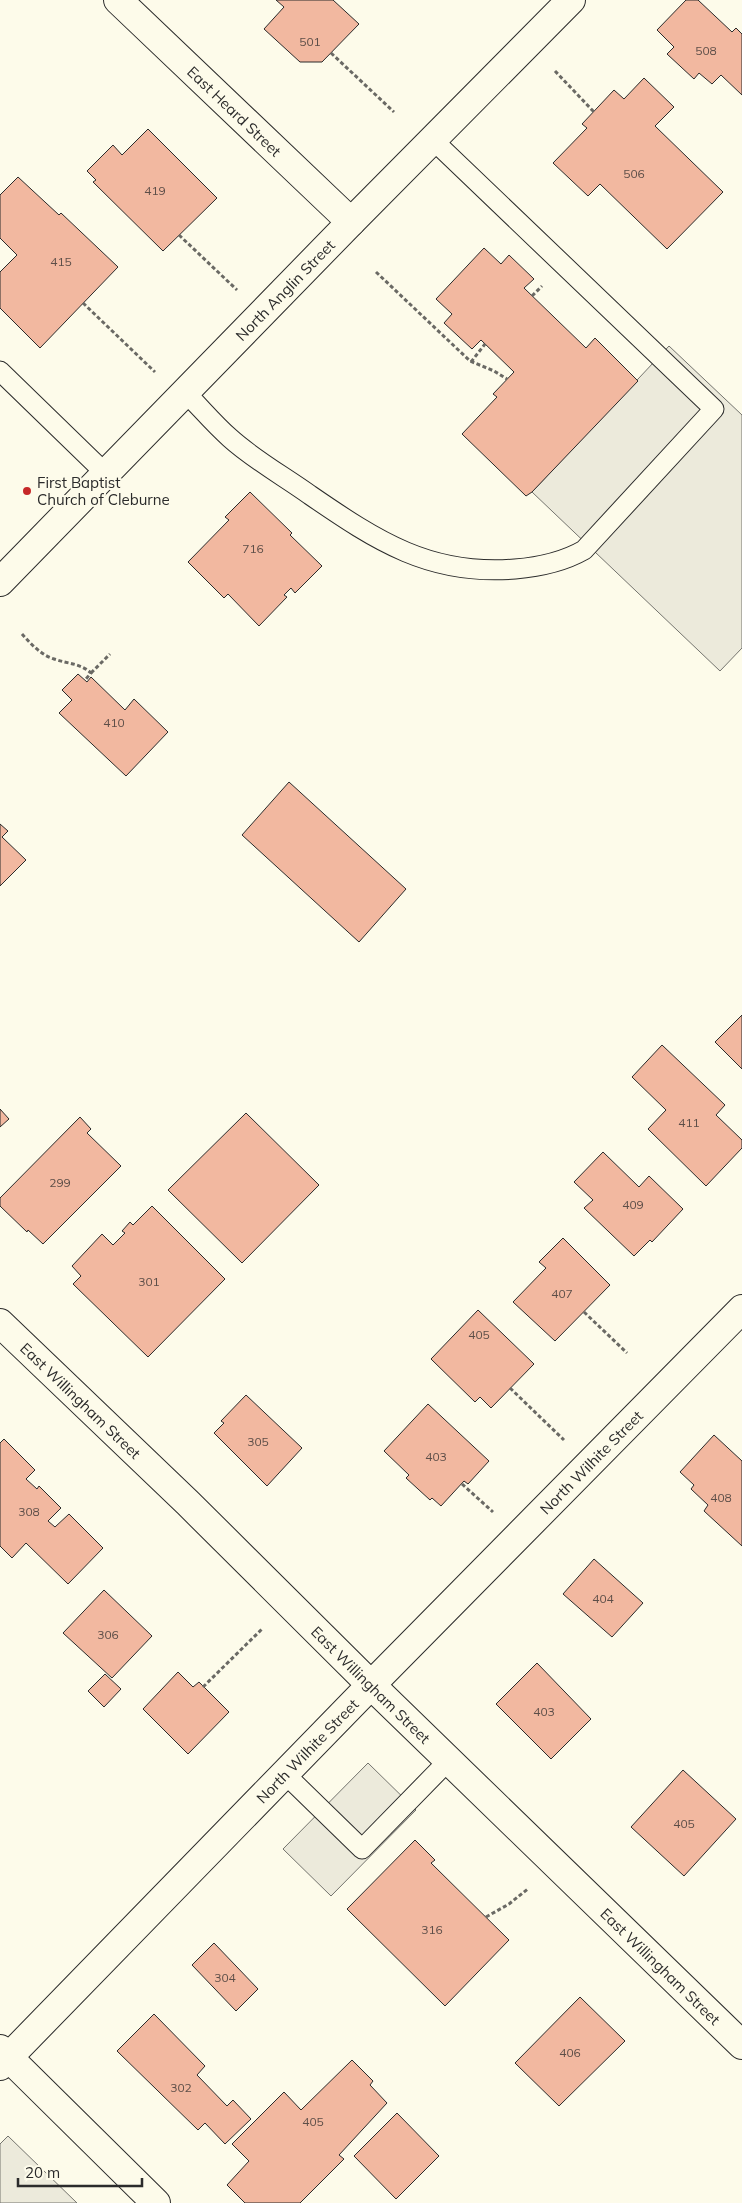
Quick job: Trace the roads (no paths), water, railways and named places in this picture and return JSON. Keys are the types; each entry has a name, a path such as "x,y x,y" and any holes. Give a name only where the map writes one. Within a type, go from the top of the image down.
{"street":[{"name":"East Heard Street","path":"118,0 351,222"},
{"name":"North Anglin Street","path":"0,582 261,313 570,0"},
{"name":"North Wilhite Street","path":"3,2057 285,1774 742,1309"},
{"name":"East Willingham Street","path":"2,1328 188,1503 371,1685 742,2045"},
{"path":"3,2057 156,2203"}],"lane":[{"path":"183,394 230,439 363,531 398,550 436,564 468,570 530,568 570,558 584,550 714,409 433,140"},
{"path":"0,371 105,473"},
{"path":"285,1774 362,1849 449,1760"}],"place":[{"name":"First Baptist Church of Cleburne","path":"27,491"}]}
